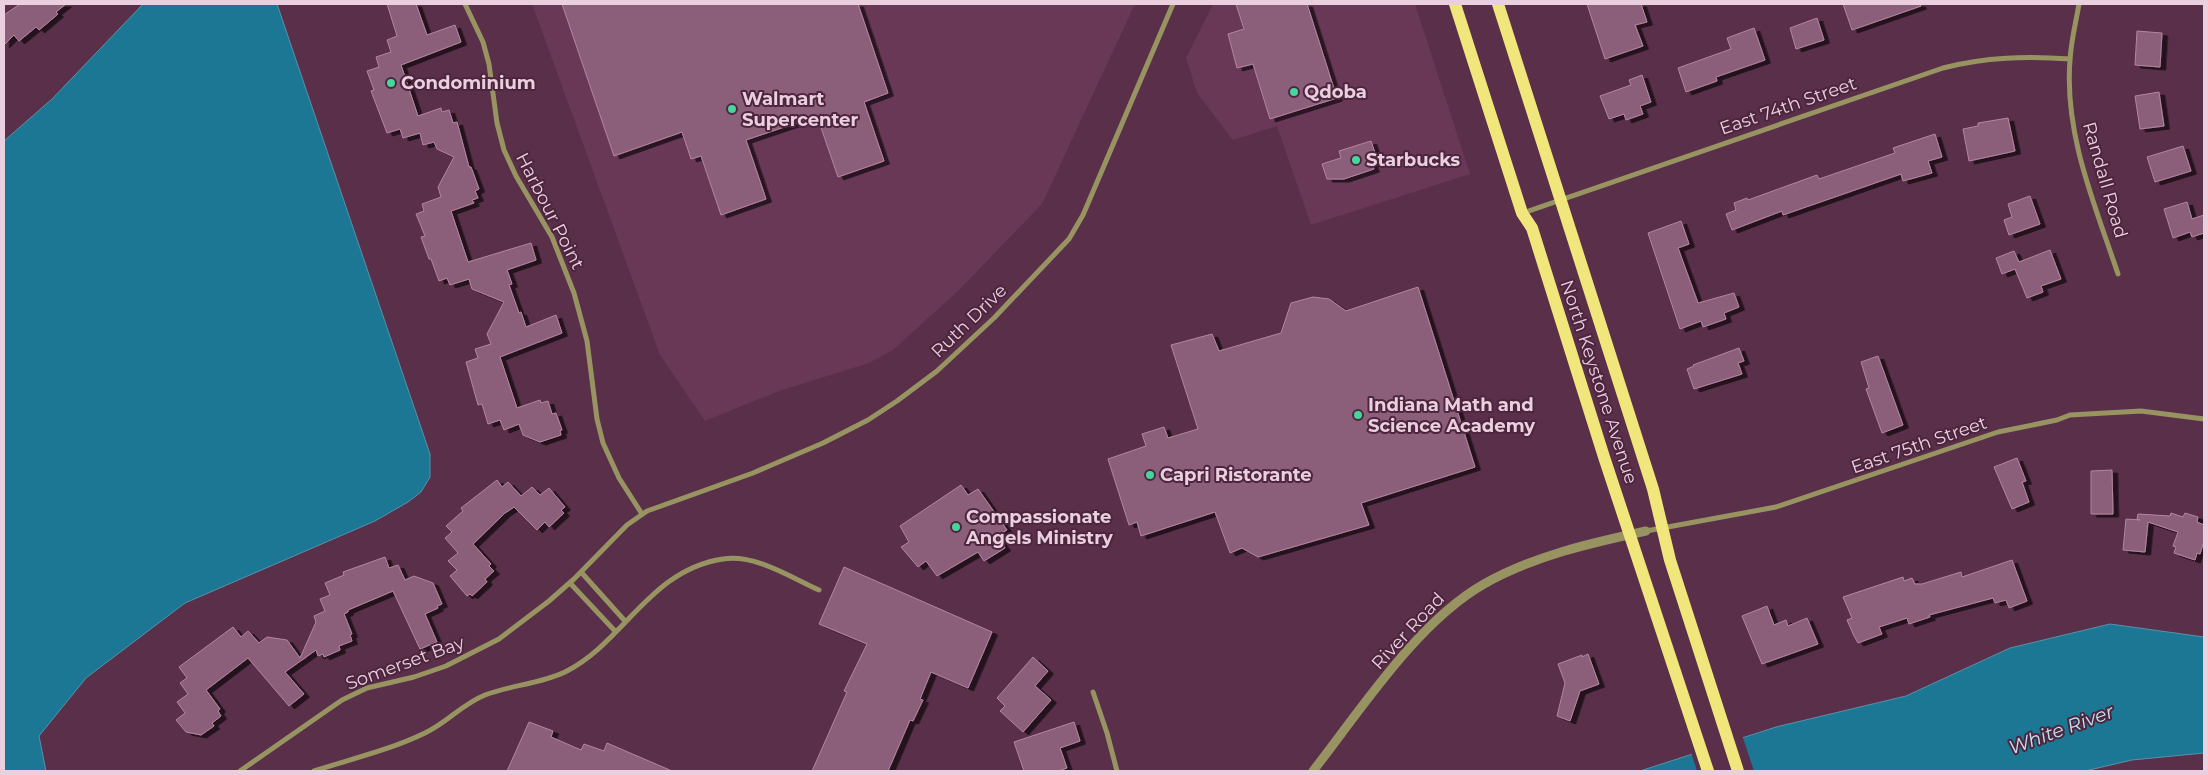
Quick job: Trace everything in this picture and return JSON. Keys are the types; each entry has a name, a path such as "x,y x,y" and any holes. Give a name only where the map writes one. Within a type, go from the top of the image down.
{"main road":[{"name":"North Keystone Avenue","path":"1455,4 1522,213 1532,228 1708,771"},
{"name":"North Keystone Avenue","path":"1498,4 1653,489 1661,528 1738,771"}],"street":[{"name":"Harbour Point","path":"465,4 483,42 498,132 504,150 516,176 552,237 574,293 587,341 597,419 603,443 619,478 642,514"},
{"name":"Ruth Drive","path":"642,514 658,506 776,464 823,444 861,424 897,402 937,371 988,324 1055,255 1069,238 1080,220 1173,4"},
{"name":"Randall Road","path":"2079,4 2070,59 2071,109 2077,144 2118,274"},
{"name":"East 74th Street","path":"1522,213 1964,62 2002,57 2070,59"},
{"name":"East 75th Street","path":"1646,531 1776,507 1998,432 2057,420 2070,415 2141,411 2204,419"},
{"name":"Somerset Bay","path":"240,771 342,700 367,688 414,677 446,666 484,648 549,602 627,525 642,514"},
{"name":"River Road","path":"1313,771 1404,656 1436,620 1454,605 1482,585 1526,564 1646,531"},
{"path":"314,771 426,733 470,702 487,695 565,672 594,652 650,595 668,582 695,568 724,559 734,559 763,565 819,590"},
{"path":"581,572 625,621"},
{"path":"570,583 615,631"},
{"path":"1093,692 1117,771"}],"shaded area":[{"path":"532,4 1135,4 1042,204 958,291 893,350 869,363 779,391 705,421 660,355"},
{"path":"1213,4 1415,4 1470,174 1311,225 1277,126 1233,140 1197,93 1186,58"}],"water":[{"path":"143,4 277,4 430,454 430,477 421,492 408,502 375,521 185,603 86,678 39,736 46,771 4,771 4,141 52,99"},
{"name":"White River","path":"2110,624 2204,637 2204,753 2132,760 2085,771 1640,771 1776,727 1906,696 2010,648"}],"pier":[{"path":"1742,735 1754,771 1697,771 1691,752"}],"building":[{"path":"20,4 66,4 56,12 58,14 39,30 36,27 19,41 14,35 4,45 4,15"},
{"path":"387,4 416,4 427,35 455,25 461,42 401,65 418,116 441,108 442,112 449,110 453,123 457,122 469,167 471,167 479,189 475,191 478,198 472,200 474,203 451,211 468,262 531,243 536,260 507,270 512,284 509,285 526,327 556,315 562,333 500,357 517,408 540,400 541,403 548,401 552,414 556,413 562,430 560,431 561,435 540,442 523,435 519,424 504,430 500,420 488,424 482,404 478,405 466,362 478,358 475,349 491,344 487,334 504,302 472,289 469,279 450,285 447,278 439,281 431,259 429,259 421,237 425,236 416,214 424,211 422,204 441,197 438,187 454,157 437,149 434,142 423,145 420,133 403,138 400,129 387,133 371,91 374,90 367,71 379,67 376,57 391,52 387,40 397,36"},
{"name":"Walmart Supercenter","path":"562,4 858,4 888,93 864,102 884,161 838,177 817,116 746,140 766,199 721,215 701,156 691,159 682,132 614,156"},
{"path":"1236,4 1307,4 1337,98 1270,119 1253,64 1237,68 1228,34 1244,29"},
{"path":"1587,4 1641,4 1647,22 1635,25 1643,46 1605,59"},
{"path":"1843,4 1920,4 1921,6 1852,30"},
{"path":"1817,18 1824,40 1796,49 1790,28"},
{"path":"1754,28 1765,60 1716,77 1717,81 1686,92 1678,68 1731,49 1727,38"},
{"path":"2137,31 2162,33 2160,67 2135,65"},
{"path":"1642,75 1651,102 1640,106 1643,114 1626,120 1624,114 1609,119 1600,96 1631,85 1629,80"},
{"path":"2159,92 2164,126 2140,129 2135,96"},
{"path":"2008,118 2015,151 1969,161 1963,129 1978,126 1978,123"},
{"path":"1935,134 1942,157 1928,161 1932,173 1903,181 1901,174 1783,215 1782,211 1732,230 1726,214 1736,210 1734,203 1747,198 1748,200 1817,175 1819,179 1895,153 1893,148"},
{"path":"1371,141 1378,162 1372,164 1374,169 1344,179 1327,179 1322,164 1341,158 1339,151"},
{"path":"2183,146 2191,171 2155,182 2147,157"},
{"path":"2030,196 2040,224 2009,235 2004,220 2012,217 2008,204"},
{"path":"2187,202 2192,219 2204,215 2204,233 2192,237 2190,232 2173,238 2164,209"},
{"path":"1681,221 1689,244 1678,248 1698,303 1734,293 1739,307 1724,313 1726,319 1703,327 1701,321 1680,329 1648,233"},
{"path":"2050,250 2061,279 2041,286 2043,292 2027,298 2015,269 2002,274 1996,258 2014,251 2019,262"},
{"path":"1418,287 1475,467 1361,503 1369,525 1258,557 1242,548 1230,553 1215,512 1141,536 1137,522 1129,525 1108,459 1146,446 1142,434 1164,427 1168,438 1198,429 1171,345 1212,334 1219,351 1281,333 1291,303 1313,297 1329,299 1346,311"},
{"path":"1739,348 1744,361 1738,363 1742,374 1694,389 1687,369"},
{"path":"1878,356 1903,425 1882,433 1866,389 1869,388 1861,362"},
{"path":"2017,458 2026,481 2022,482 2029,502 2012,509 1994,467"},
{"path":"2112,470 2113,514 2091,514 2091,471"},
{"path":"497,480 502,487 508,482 521,496 532,487 540,495 549,488 565,507 561,510 564,513 549,527 545,522 537,530 514,507 505,513 473,544 491,564 489,566 494,571 485,579 487,582 472,596 470,594 467,596 450,576 457,570 448,561 458,553 445,538 452,532 446,526 463,511 461,508"},
{"path":"961,485 968,495 978,489 1007,530 997,536 1005,548 984,561 978,552 937,576 926,561 918,567 901,547 909,542 900,526"},
{"path":"2171,513 2183,517 2185,513 2198,517 2197,522 2204,525 2204,541 2200,554 2197,553 2195,560 2174,553 2176,547 2173,546 2178,532 2148,522 2145,552 2123,550 2126,519 2140,520 2137,519 2138,514 2170,516"},
{"path":"385,557 389,568 398,565 405,580 414,576 433,583 442,604 425,614 437,642 420,649 393,591 348,610 344,614 352,634 350,635 352,641 339,646 340,650 324,657 323,654 318,656 316,650 285,672 304,694 289,706 248,658 206,690 220,709 218,711 221,716 212,723 214,726 201,735 186,732 176,720 185,713 177,702 188,694 180,683 187,678 179,667 233,627 241,637 248,631 259,643 267,637 287,640 300,658 316,622 314,616 325,611 320,599 330,595 325,583 344,575 343,572"},
{"path":"2012,560 2027,601 2009,608 2006,600 1995,603 1993,598 1929,615 1930,617 1909,624 1907,618 1879,627 1882,634 1858,643 1847,620 1852,618 1843,597 1903,577 1904,581 1912,578 1915,584 1922,584 1961,572 1962,577"},
{"path":"844,567 992,632 968,688 931,672 920,699 923,700 913,721 910,720 888,771 812,771 847,692 844,691 867,644 819,624"},
{"path":"1767,606 1774,625 1786,620 1788,626 1807,618 1818,644 1762,664 1742,616"},
{"path":"1588,654 1599,684 1580,691 1570,721 1557,716 1565,683 1558,664"},
{"path":"1033,657 1048,671 1035,686 1051,700 1023,732 1000,711 1005,706 997,698"},
{"path":"529,722 553,731 551,737 581,750 584,744 604,751 607,743 672,771 507,771"},
{"path":"1074,722 1080,741 1060,748 1067,768 1058,771 1024,771 1014,742"}],"place":[{"name":"Condominium","path":"391,83"},
{"name":"Qdoba","path":"1294,92"},
{"name":"Walmart Supercenter","path":"732,109"},
{"name":"Starbucks","path":"1356,160"},
{"name":"Indiana Math and Science Academy","path":"1358,415"},
{"name":"Capri Ristorante","path":"1150,475"},
{"name":"Compassionate Angels Ministry","path":"956,527"}]}
